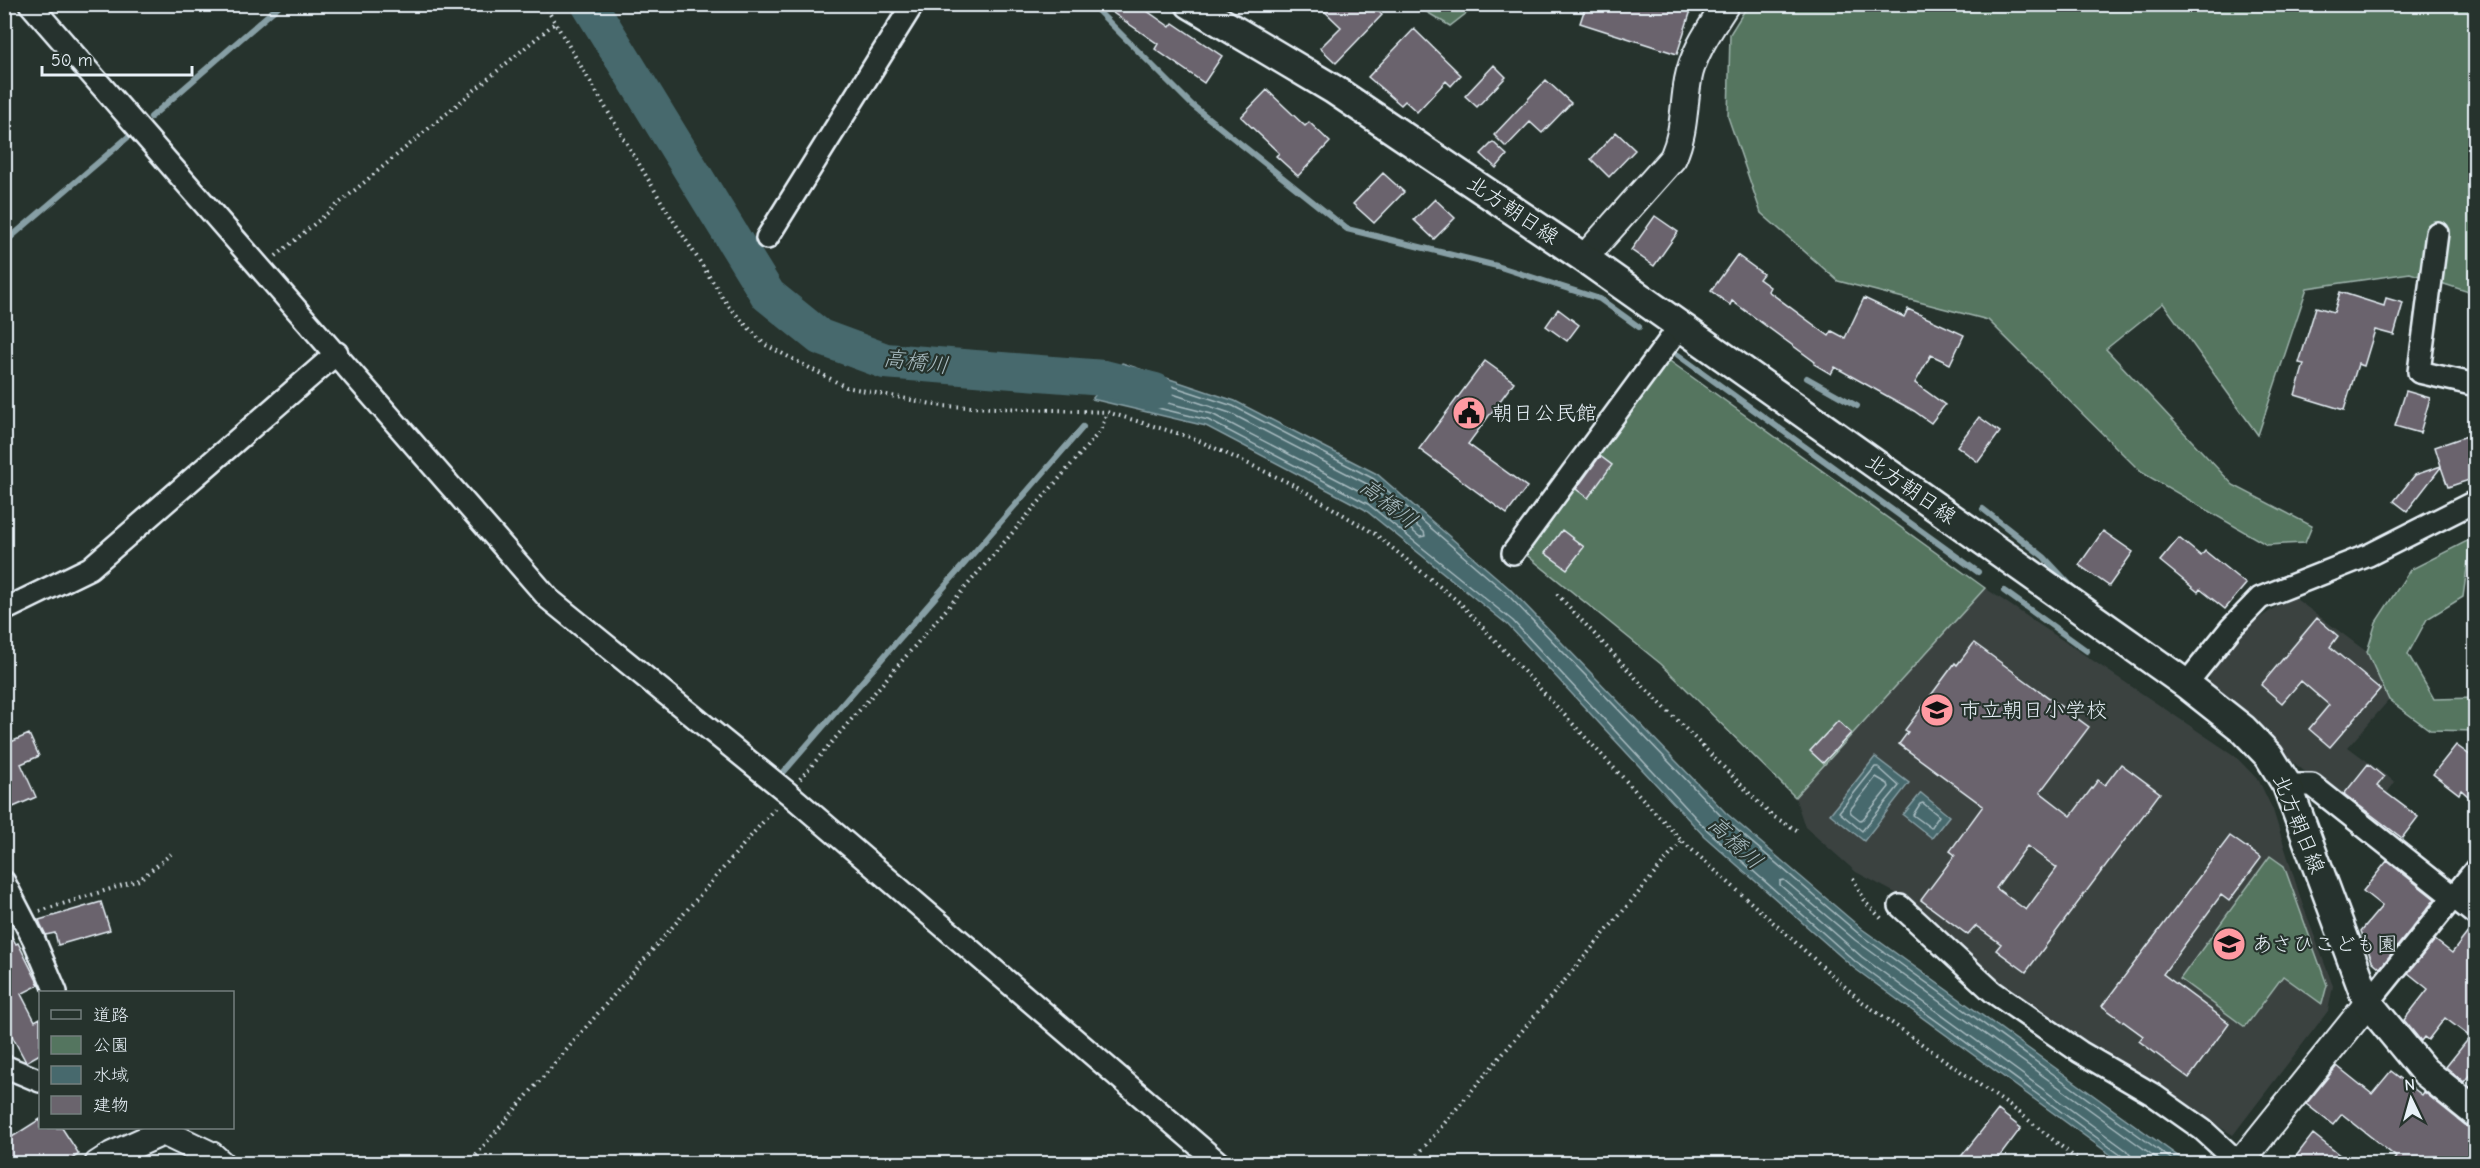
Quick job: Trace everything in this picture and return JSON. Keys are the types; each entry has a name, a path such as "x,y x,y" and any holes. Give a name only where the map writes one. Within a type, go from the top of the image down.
{"main road":[{"name":"北方朝日線","path":"1190,4 1334,88 1584,258 2186,684 2243,729 2269,756 2287,785 2368,1003 2424,1071 2475,1113"}],"street":[{"path":"30,4 337,353 549,599 788,794 1220,1164"},
{"path":"767,238 913,4"},
{"path":"1584,258 1672,158 1682,139 1689,78 1702,42 1726,4"},
{"path":"2437,233 2419,372 2475,384"},
{"path":"1513,553 1680,326"},
{"path":"4,610 90,568 337,353"},
{"path":"2186,684 2231,628 2260,598 2369,555 2475,501"},
{"path":"2287,785 2312,785 2475,915"},
{"path":"1900,906 1993,992 2080,1052 2152,1094 2203,1130 2239,1163 2475,869"},
{"path":"4,882 22,916 55,991"},
{"path":"4,1066 39,1081"},
{"path":"98,1164 158,1130 211,1155 221,1164"}],"path":[{"path":"544,4 664,206 723,298 764,344 846,387 942,406 1107,412 1194,438 1296,486 1375,534 1460,603 1682,841 1861,1001 2021,1114 2083,1164"},
{"path":"262,268 556,22"},
{"path":"468,1164 1101,430 1107,412"},
{"path":"1557,594 1645,688 1771,815 1800,832"},
{"path":"1410,1164 1682,841"},
{"path":"22,916 139,880 171,854"},
{"path":"1853,878 1866,903 1892,928"}],"shaded area":[{"name":"市立朝日小学校","path":"1667,359 1985,588 2235,756 2259,781 2273,810 2302,903 2333,986 2328,1011 2233,1135 2073,1038 1995,987 1903,897 1856,872 1805,827 1795,797 1661,664 1523,552"},
{"path":"2292,596 2367,652 2389,700 2348,747 2395,782 2367,820 2290,760 2269,731 2210,688 2209,673 2248,626"}],"green space":[{"path":"1415,5 1477,5 1450,26"},
{"path":"1748,5 2475,5 2475,294 2410,273 2307,288 2258,435 2163,303 2106,349 2233,485 2312,526 2305,543 2267,545 2141,472 1988,320 1838,281 1761,213 1728,117 1730,34"},
{"path":"1667,359 1985,588 1795,797 1661,664 1523,552"},
{"path":"2471,539 2463,597 2427,619 2408,654 2434,699 2475,698 2475,731 2430,730 2389,700 2367,652 2376,622 2410,570"},
{"path":"2270,856 2284,866 2327,985 2322,1004 2283,976 2245,1027 2180,979"}],"water":[{"path":"1122,363 1235,401 1377,474 1509,588 1726,813 1862,929 2182,1159 2197,1160 2201,1163 2122,1163 1854,968 1704,836 1508,625 1364,509 1206,426 1092,399"},
{"path":"1875,757 1909,783 1864,841 1830,814"},
{"path":"1921,793 1949,816 1932,838 1903,815"}],"building":[{"path":"1100,4 1137,4 1170,27 1173,23 1222,56 1204,83 1155,49 1158,44"},
{"path":"1317,4 1371,4 1382,15 1336,63 1320,48 1341,27"},
{"path":"1603,4 1693,4 1677,54 1580,23 1586,5 1602,10"},
{"path":"1414,29 1461,75 1451,86 1446,81 1417,112 1405,101 1401,105 1368,77"},
{"path":"1494,65 1506,77 1477,107 1465,96"},
{"path":"1546,80 1571,103 1542,133 1530,122 1506,147 1494,135"},
{"path":"1267,90 1305,126 1309,122 1330,142 1298,176 1276,156 1279,153 1241,117"},
{"path":"1616,132 1635,150 1609,177 1591,159"},
{"path":"1493,142 1507,155 1496,168 1481,154"},
{"path":"1383,173 1404,192 1374,223 1353,204"},
{"path":"1435,199 1455,218 1434,239 1414,220"},
{"path":"1655,216 1678,232 1654,266 1631,250"},
{"path":"1737,255 1763,274 1759,279 1770,287 1768,291 1829,336 1832,331 1845,338 1864,298 1904,317 1908,309 1964,335 1950,364 1931,355 1915,383 1945,405 1931,423 1835,367 1831,374 1814,364 1815,362 1732,301 1730,305 1711,291"},
{"path":"2340,292 2384,306 2386,298 2403,303 2394,335 2375,330 2364,366 2358,364 2344,410 2295,395 2304,364 2299,363 2316,307 2334,312"},
{"path":"1558,309 1579,325 1567,341 1546,326"},
{"name":"朝日公民館","path":"1485,361 1514,382 1468,444 1527,487 1507,514 1419,449"},
{"path":"2406,391 2430,398 2420,433 2395,426"},
{"path":"1979,417 2000,432 1978,462 1957,446"},
{"path":"2467,436 2471,448 2475,446 2475,478 2448,487 2441,467 2407,511 2394,501 2415,475 2441,466 2435,447"},
{"path":"1600,456 1612,465 1588,498 1576,489"},
{"path":"1562,530 1584,547 1567,569 1545,553"},
{"path":"2103,531 2133,552 2109,586 2079,565"},
{"path":"2179,538 2201,556 2205,551 2246,584 2225,609 2200,589 2198,592 2160,561"},
{"path":"2317,618 2338,636 2330,647 2380,689 2330,747 2309,729 2329,705 2301,681 2282,703 2261,685"},
{"path":"1974,643 2089,727 2040,792 2071,816 2098,780 2105,785 2121,764 2160,793 2026,972 1996,950 2001,944 1976,926 1968,935 1921,900 1955,855 1950,851 1983,806 1899,744 1908,732 1905,730 1955,663 1957,665","holes":["2027,846 2057,868 2026,910 1996,888"]},
{"path":"1838,721 1851,733 1823,763 1810,751"},
{"path":"4,727 11,742 29,734 39,756 21,764 36,797 4,811"},
{"path":"2456,745 2475,759 2475,802 2461,790 2459,794 2433,774"},
{"path":"2368,764 2384,777 2377,786 2418,817 2402,838 2344,794"},
{"path":"2230,836 2261,858 2229,901 2221,895 2163,974 2229,1023 2189,1078 2139,1041 2143,1036 2102,1006"},
{"path":"2387,861 2435,899 2380,968 2372,961 2361,931 2382,906 2363,891"},
{"path":"101,902 110,930 58,945 55,933 46,935 39,920"},
{"path":"4,923 16,944 18,943 39,985 21,994 35,1021 39,1019 39,1055 26,1062 4,1021"},
{"path":"2472,927 2475,928 2475,1068 2464,1082 2446,1067 2470,1037 2445,1018 2428,1040 2424,1037 2421,1041 2404,1020 2428,989 2408,973 2435,940 2452,953"},
{"path":"2337,1066 2372,1094 2391,1071 2422,1095 2424,1092 2475,1133 2475,1164 2391,1164 2396,1157 2342,1114 2333,1125 2306,1104"},
{"path":"1998,1110 2021,1128 1994,1164 1955,1164"},
{"path":"39,1120 39,1129 63,1129 79,1154 64,1164 4,1164 4,1142"},
{"path":"2313,1134 2351,1164 2290,1164"}],"waterway":[{"path":"151,117 281,4"},
{"name":"高橋川","path":"589,4 768,295 820,337 885,361 1104,378 1155,391"},
{"path":"1091,4 1192,105 1347,229 1497,266 1600,299 1639,327"},
{"path":"4,243 128,137"},
{"path":"1678,355 1978,572"},
{"path":"1807,378 1857,406"},
{"path":"782,774 1083,427"},
{"path":"1983,509 2044,557 2074,589"},
{"path":"2004,591 2087,651"}],"place":[{"name":"朝日公民館","path":"1469,413"},
{"name":"市立朝日小学校","path":"1937,710"},
{"name":"あさひこども園","path":"2229,944"}]}
